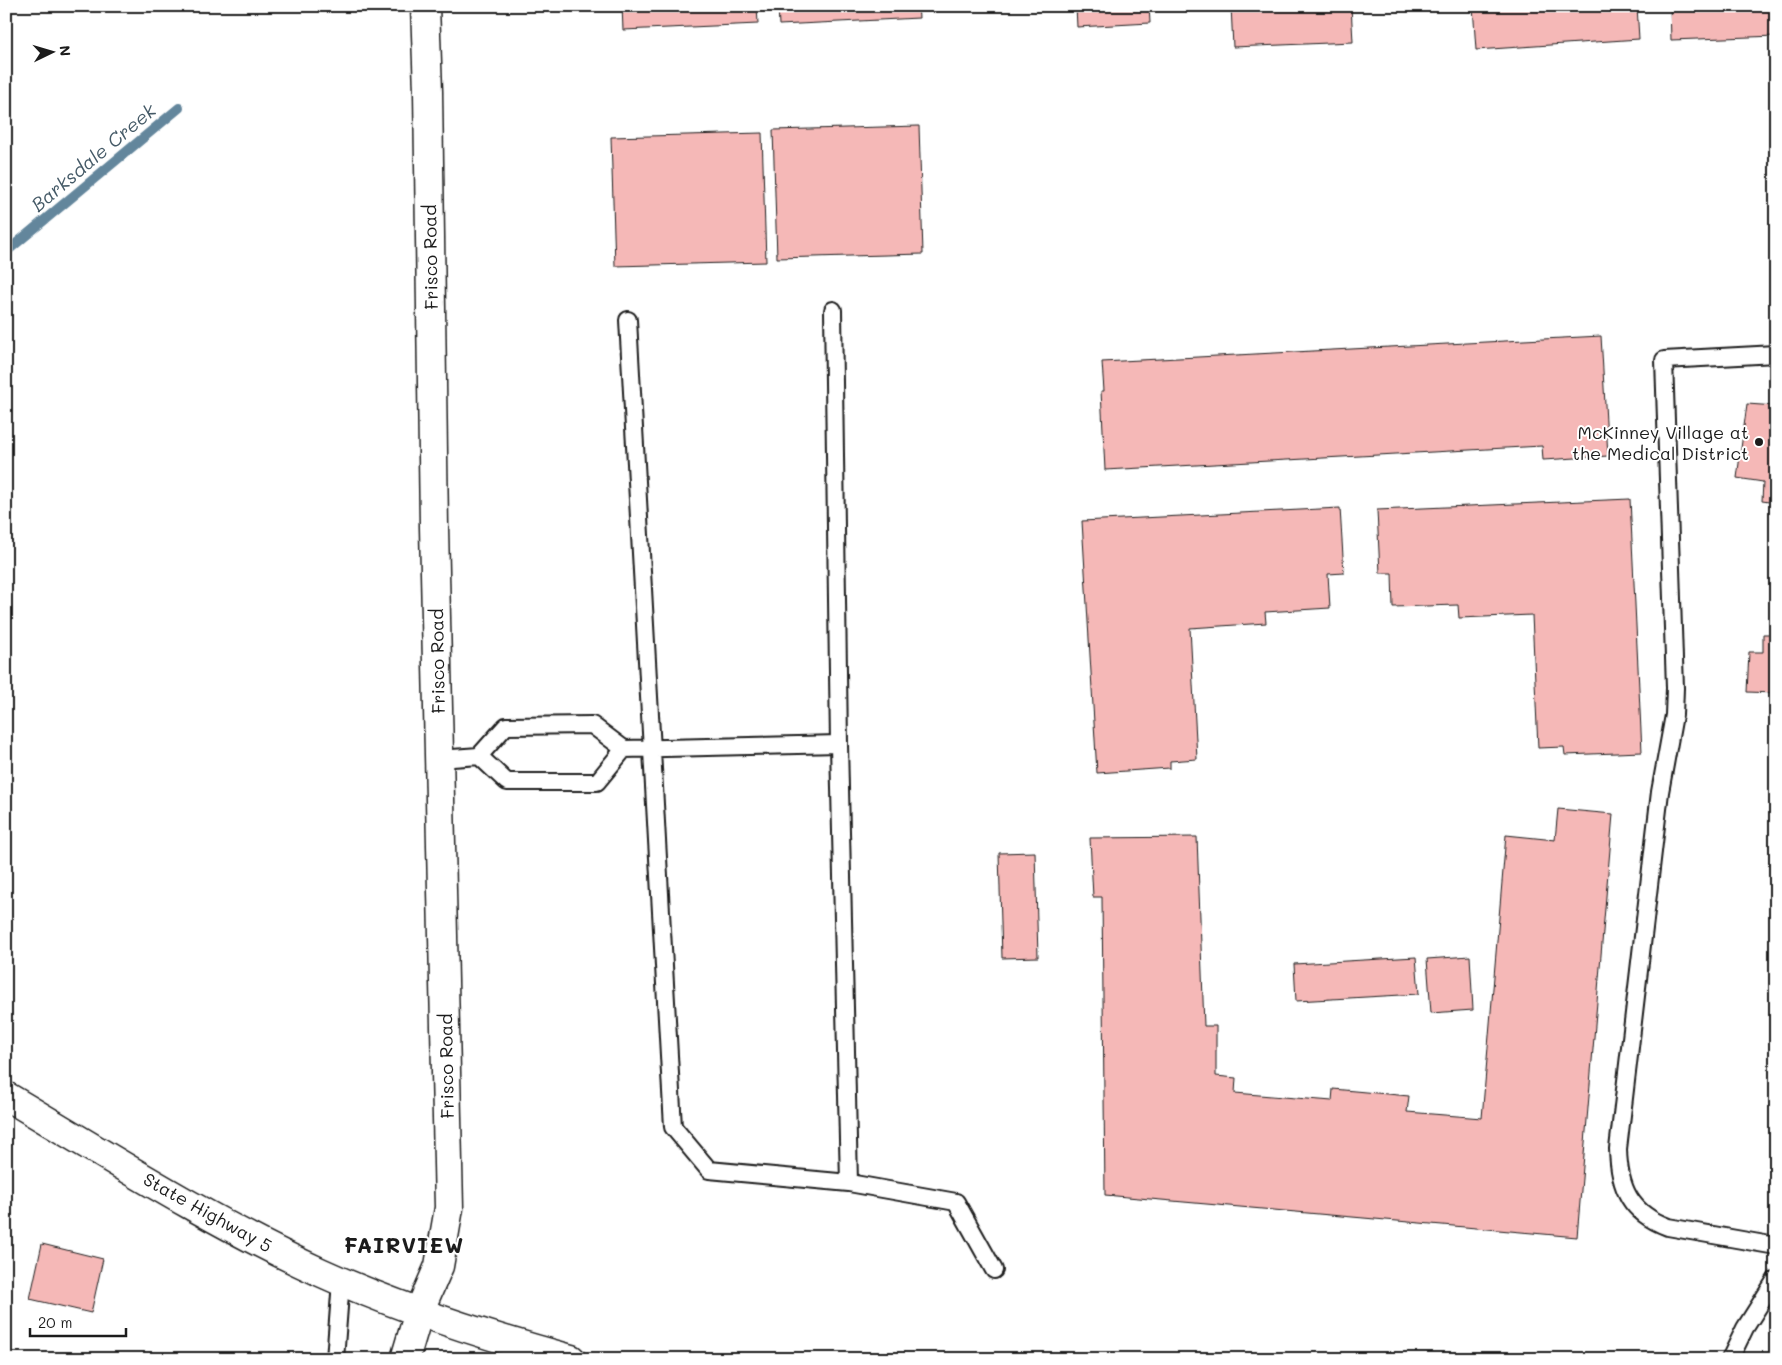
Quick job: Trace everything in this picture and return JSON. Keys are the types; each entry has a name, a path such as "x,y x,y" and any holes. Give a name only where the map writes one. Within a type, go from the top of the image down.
{"street":[{"name":"Frisco Road","path":"405,1359 419,1312 439,1266 449,1208 425,6"},
{"name":"State Highway 5","path":"6,1096 263,1244 341,1281 471,1331 571,1359"}],"lane":[{"path":"833,310 839,744 849,1183"},
{"path":"628,320 673,1127 709,1170 849,1183 956,1202 994,1270"},
{"path":"1776,354 1664,360 1675,688 1674,714 1660,792 1618,1149 1619,1167 1632,1202 1652,1220 1668,1227 1776,1246"},
{"path":"439,758 479,756 506,726 592,725 624,749 839,744"},
{"path":"479,756 507,782 597,782 624,749"},
{"path":"1730,1359 1745,1328 1776,1279"},
{"path":"335,1359 341,1281"}],"building":[{"path":"622,6 757,6 758,24 623,30"},
{"path":"778,6 918,6 919,18 779,25"},
{"path":"1076,6 1149,6 1150,23 1077,27"},
{"path":"1231,6 1351,6 1353,42 1233,47"},
{"path":"1473,6 1637,6 1639,39 1476,50"},
{"path":"1670,6 1775,6 1776,36 1671,40"},
{"path":"919,126 923,254 777,258 773,130"},
{"path":"762,133 766,262 615,266 611,137"},
{"path":"1601,336 1608,456 1543,460 1542,446 1105,470 1101,391 1104,391 1102,362"},
{"name":"McKinney Village at the Medical District","path":"1747,404 1776,406 1776,503 1762,501 1763,482 1737,478"},
{"path":"1630,499 1642,752 1565,755 1564,747 1538,748 1532,615 1459,618 1458,605 1393,607 1392,573 1380,573 1377,510"},
{"path":"1340,508 1344,573 1328,574 1330,608 1265,612 1266,623 1190,628 1197,759 1170,761 1170,768 1097,773 1082,521"},
{"path":"1763,634 1776,634 1776,693 1747,692 1749,652 1763,652"},
{"path":"1558,809 1613,814 1577,1237 1105,1195 1102,897 1093,897 1090,838 1197,837 1204,1026 1216,1026 1216,1076 1236,1078 1235,1093 1332,1101 1333,1089 1409,1096 1407,1112 1482,1118 1506,835 1555,840"},
{"path":"1035,852 1038,957 1002,958 999,853"},
{"path":"1470,956 1473,1010 1431,1013 1427,959"},
{"path":"1416,957 1419,994 1296,1001 1294,964"},
{"path":"42,1244 103,1259 91,1313 30,1299"}],"waterway":[{"name":"Barksdale Creek","path":"6,252 179,108"}],"place":[{"name":"McKinney Village at the Medical District","path":"1759,442"}],"district":[{"name":"FAIRVIEW","path":"404,1244"}]}
